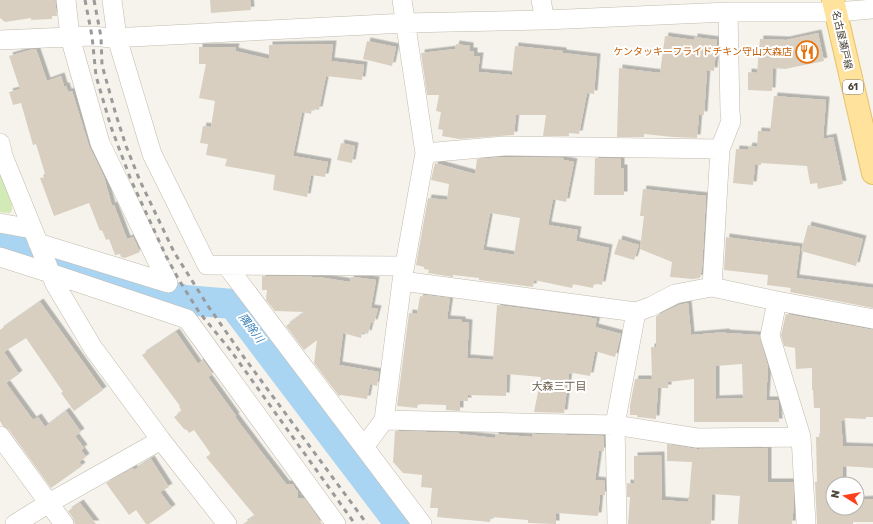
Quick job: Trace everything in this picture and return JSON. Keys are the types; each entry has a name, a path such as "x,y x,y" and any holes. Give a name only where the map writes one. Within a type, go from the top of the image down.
{"main road":[{"name":"名古屋瀬戸線","path":"835,6 873,173"}],"street":[{"path":"0,257 42,252 168,283 100,143 70,37 66,0"},
{"path":"112,0 117,38 152,154 207,266 403,273 636,312 650,307 675,294 712,287 873,319"},
{"path":"364,447 384,420 403,273 425,153 402,0"},
{"path":"541,0 545,20"},
{"path":"0,40 92,36 117,38 406,23 545,20 699,7 728,12 835,6 873,9"},
{"path":"712,287 720,149 731,121 728,12"},
{"path":"0,143 3,156 55,284 93,348 161,440 227,524"},
{"path":"425,153 504,146 720,149"},
{"path":"0,223 42,252 188,319 336,524"},
{"path":"228,266 422,524"},
{"path":"777,301 770,336 801,437 806,524"},
{"path":"617,524 615,425 636,312"},
{"path":"384,420 615,425 697,438 801,437"},
{"path":"0,436 64,524"},
{"path":"15,524 49,503 161,440"}],"green space":[{"path":"0,171 11,200 12,210 10,213 0,212"}],"building":[{"path":"0,0 55,0 57,16 52,16 52,19 31,20 31,18 5,22 0,18"},
{"path":"210,0 250,0 251,10 211,13"},
{"path":"818,33 824,61 785,69 773,68 772,91 748,90 748,72 757,73 760,39 786,40"},
{"path":"665,36 694,40 694,37 717,40 714,71 707,70 704,115 699,114 697,138 644,134 644,137 617,137 619,68 660,73"},
{"path":"367,41 396,47 392,66 363,59"},
{"path":"333,44 331,61 364,65 362,80 326,76 319,110 312,109 311,114 302,112 293,156 328,162 325,177 311,175 307,197 273,190 275,175 225,166 227,159 206,155 208,144 200,143 203,126 211,127 215,101 199,98 206,64 199,64 199,47 236,47 235,51 269,59 269,45"},
{"path":"456,44 470,46 470,51 474,51 474,56 480,56 478,72 512,75 515,46 563,51 563,53 597,57 594,94 587,93 579,134 569,133 569,136 543,136 546,115 516,115 514,135 459,139 442,136 443,130 438,129 441,112 436,111 439,95 427,95 421,53 455,49"},
{"path":"36,49 47,81 61,76 64,86 66,86 68,92 72,91 89,146 104,177 112,206 114,205 127,239 133,237 140,252 125,258 121,257 120,254 115,255 109,239 106,240 102,230 100,231 89,203 54,216 40,178 46,177 36,144 33,145 21,103 13,105 9,92 20,89 9,56"},
{"path":"774,96 826,100 823,139 833,137 843,184 818,189 817,183 810,184 807,166 761,163 761,165 755,165 753,185 733,183 736,149 748,150 749,146 757,147 758,131 770,132"},
{"path":"341,143 355,146 352,163 337,160"},
{"path":"504,157 564,158 564,160 574,162 566,202 553,199 548,225 578,230 576,241 609,248 602,285 594,283 593,288 573,284 572,288 534,280 533,287 479,280 479,278 453,275 453,277 428,273 429,270 416,265 428,198 447,200 449,184 431,180 435,163 475,174 477,159","holes":["490,213 520,218 514,255 483,250"]},
{"path":"595,158 621,159 621,168 624,168 624,195 594,195"},
{"path":"643,189 706,196 702,268 700,278 693,279 670,277 672,262 640,249 644,216 640,216"},
{"path":"808,225 863,239 856,266 801,251"},
{"path":"726,237 800,247 796,278 873,288 873,308 790,292 791,288 767,285 768,275 724,270"},
{"path":"619,239 639,245 634,260 614,254"},
{"path":"262,276 307,276 350,282 351,277 376,280 371,308 378,309 374,323 371,322 368,334 362,332 361,338 343,333 339,365 379,372 377,386 370,384 367,399 341,395 339,396 314,363 317,340 304,350 286,326 305,312 275,311 266,300 267,290 262,290"},
{"path":"424,295 450,298 447,319 462,320 462,322 469,323 467,358 493,360 497,305 597,319 595,327 621,334 615,357 595,351 590,376 569,373 564,413 534,412 541,377 507,374 506,396 468,395 468,401 460,401 460,411 446,410 446,405 418,404 417,408 397,406 409,313 417,314 420,296 424,297"},
{"path":"40,302 103,390 74,411 61,393 63,392 26,338 4,352 19,374 6,383 33,420 38,417 45,427 66,411 81,432 75,436 84,448 81,450 86,457 79,462 82,466 51,488 9,430 3,426 0,421 0,330"},
{"path":"688,303 691,335 726,332 759,335 768,367 766,400 778,400 779,422 694,422 694,379 668,382 668,388 658,388 656,419 630,415 630,406 635,379 652,379 651,347 656,347 656,316 679,305","holes":["742,364 743,398 716,399 716,366"]},
{"path":"786,314 873,330 873,417 866,417 866,419 844,418 844,421 841,421 843,446 873,447 873,468 843,466 843,476 825,476 825,516 865,516 865,500 873,499 873,522 853,522 853,524 817,524 815,482 817,482 816,437 820,437 820,408 814,408 812,368 796,369 795,348 784,346 781,335"},
{"path":"176,332 198,364 203,360 213,374 208,377 236,416 235,417 263,454 286,484 293,484 298,491 298,498 305,499 322,524 243,524 255,516 206,457 211,454 194,430 189,433 174,417 182,411 179,407 180,406 142,355"},
{"path":"395,431 460,433 495,438 495,434 532,437 532,434 604,436 604,451 599,451 595,480 605,481 605,495 600,495 598,516 556,513 556,524 528,523 528,520 491,517 490,522 437,517 438,508 430,508 432,488 421,487 422,475 403,473 393,462"},
{"path":"667,444 697,449 768,448 768,482 793,482 794,503 792,524 738,524 740,496 712,494 711,524 628,524 630,497 627,497 627,483 634,484 634,456 661,455 662,500 688,502 692,462 667,461"},
{"path":"151,459 169,487 160,492 172,508 149,524 146,524 136,510 129,515 106,483 133,468 134,470"},
{"path":"80,503 96,524 75,524 68,511"}],"waterway":[{"name":"隅除川","path":"0,244 10,245 185,300 233,304 400,524"}],"railway":[{"path":"85,0 92,36 96,76 111,127 131,180 166,256 199,312 231,351 355,524"},
{"path":"94,0 101,37 102,65 116,115 140,181 174,252 208,306 243,356 367,524"}],"place":[{"name":"ケンタッキーフライドチキン守山大森店","path":"807,52"}],"district":[{"name":"大森三丁目","path":"559,386"}]}
